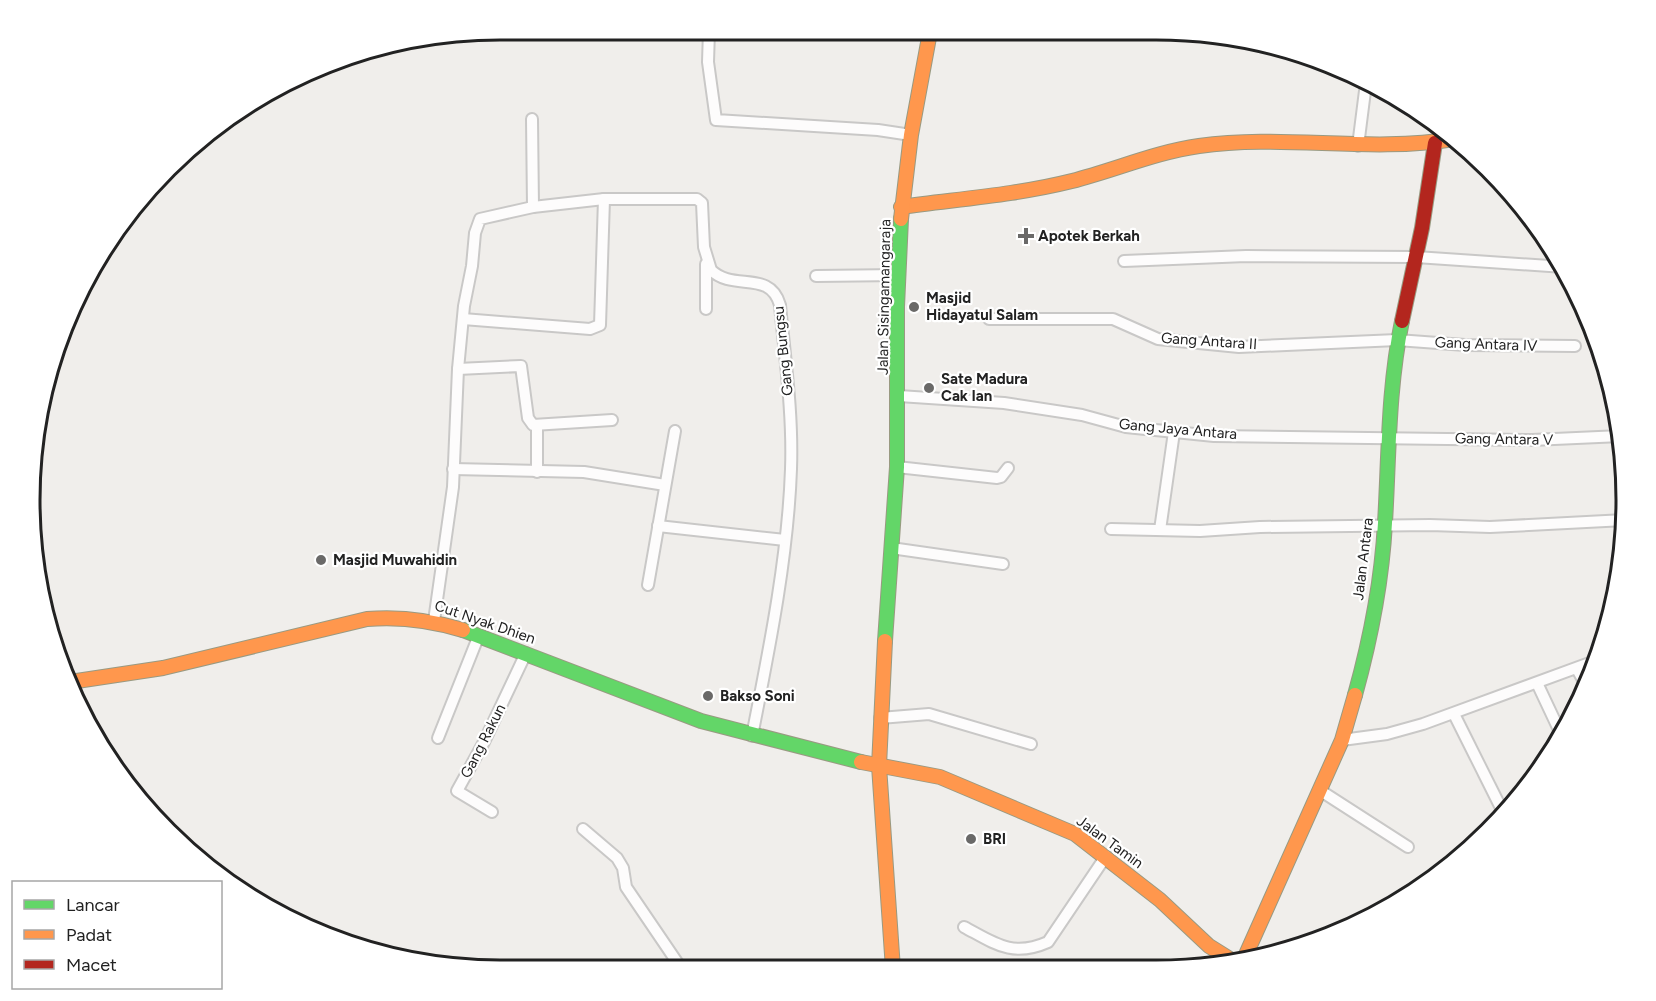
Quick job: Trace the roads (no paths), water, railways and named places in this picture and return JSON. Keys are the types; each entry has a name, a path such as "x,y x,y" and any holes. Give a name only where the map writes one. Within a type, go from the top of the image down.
{"main road":[{"path":"901,207 911,135 929,40"},
{"name":"Jalan Sisingamangaraja","path":"892,960 879,766 880,718 897,467 901,207 1033,189 1197,146 1234,143 1358,146 1442,141"},
{"name":"Jalan Antara","path":"1247,952 1342,740 1367,652 1385,525 1387,436 1397,340 1416,256 1436,143"},
{"name":"Cut Nyak Dhien","path":"78,681 163,668 367,619 398,616 434,621 479,635 683,715 752,736 879,766"},
{"name":"Jalan Tamin","path":"879,766 940,777 1063,828 1106,856 1209,946 1224,956"}],"street":[{"path":"709,40 708,62 716,120 878,130 911,135"},
{"path":"1358,146 1365,91"},
{"path":"532,119 533,207"},
{"path":"463,319 583,328 600,325 603,199"},
{"path":"434,621 453,469 463,319 475,233 480,219 533,207 603,199 700,200 703,208 706,257 706,309"},
{"path":"1124,261 1246,256 1416,256 1551,266"},
{"name":"Gang Bungsu","path":"706,257 711,270 717,276 767,285 773,290 780,305 791,449 785,540 752,736"},
{"path":"816,276 899,275"},
{"name":"Gang Antara II","path":"989,319 1113,319 1158,339 1239,346 1397,340"},
{"name":"Gang Antara IV","path":"1397,340 1465,345 1575,346"},
{"path":"458,369 521,366 530,423 537,425 612,420"},
{"name":"Gang Jaya Antara","path":"899,396 1004,403 1082,415 1126,427 1214,436 1387,436"},
{"path":"537,425 537,472"},
{"path":"648,585 675,431"},
{"path":"1160,530 1174,432"},
{"name":"Gang Antara V","path":"1387,436 1532,440 1611,436"},
{"path":"897,467 997,478 1008,468"},
{"path":"453,469 584,472 665,485"},
{"path":"1112,529 1385,525 1490,527 1615,521"},
{"path":"658,526 785,540"},
{"path":"891,548 1003,564"},
{"path":"438,738 479,635"},
{"name":"Gang Rakun","path":"492,812 459,795 458,791 526,653"},
{"path":"1342,740 1387,734 1454,714 1584,666"},
{"path":"1577,669 1581,675"},
{"path":"1537,683 1557,725"},
{"path":"880,718 929,714 1031,744"},
{"path":"1454,714 1500,805"},
{"path":"1321,791 1408,847"},
{"path":"583,829 617,858 623,868 626,887 676,960"},
{"path":"963,927 1006,950 1038,946 1048,942 1106,856"}],"place":[{"name":"Apotek Berkah","path":"1026,236"},
{"name":"Masjid Hidayatul Salam","path":"914,307"},
{"name":"Sate Madura Cak Ian","path":"929,388"},
{"name":"Masjid Muwahidin","path":"321,560"},
{"name":"Bakso Soni","path":"708,696"},
{"name":"BRI","path":"971,839"}]}
